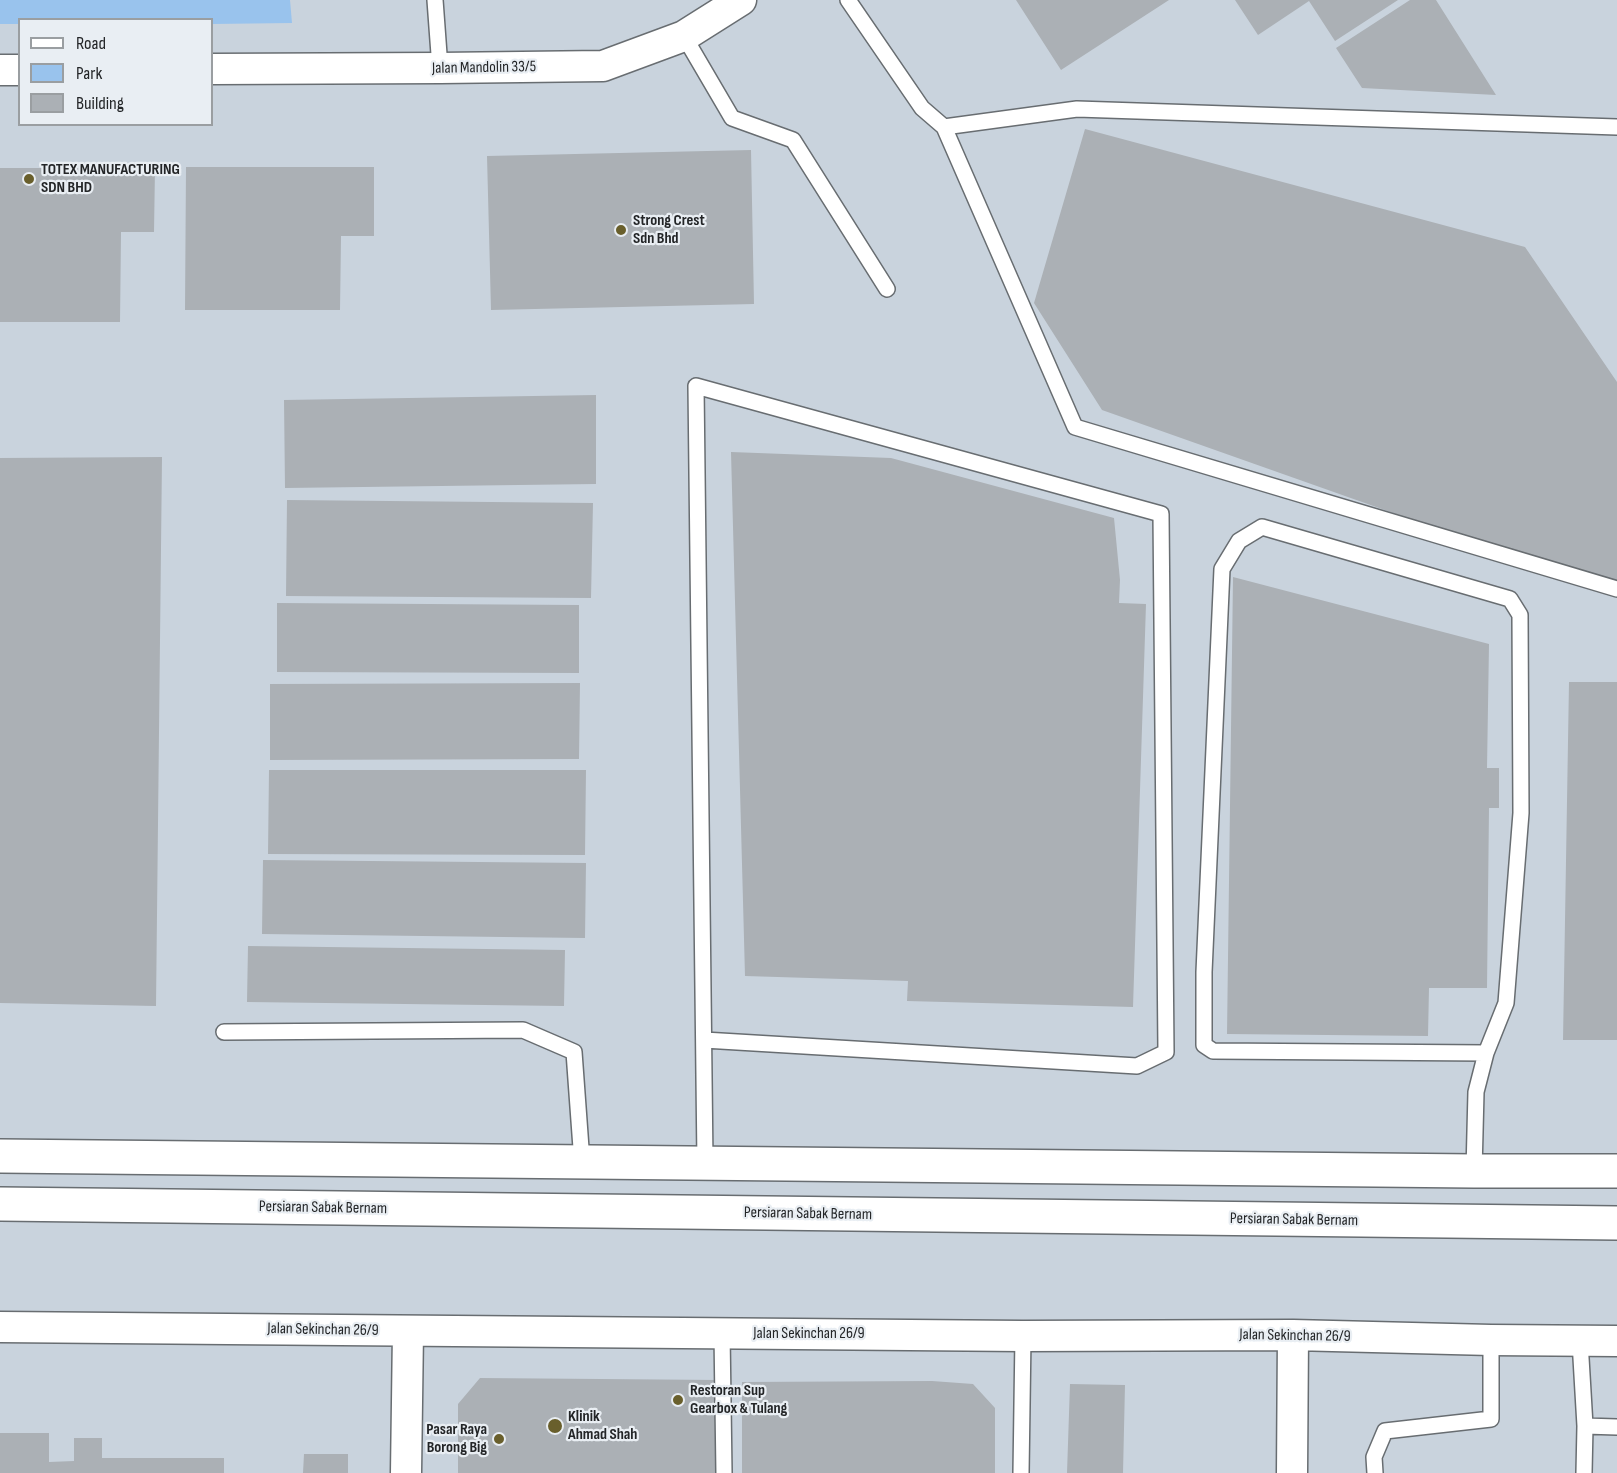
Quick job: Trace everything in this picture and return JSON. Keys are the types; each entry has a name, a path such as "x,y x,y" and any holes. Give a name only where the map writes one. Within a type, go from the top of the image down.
{"street":[{"name":"Jalan Mandolin 33/5","path":"213,69 603,66 684,36 741,0"},
{"path":"0,70 18,70"},
{"path":"0,1156 1474,1172 1617,1171"},
{"name":"Persiaran Sabak Bernam","path":"0,1204 1617,1223"},
{"name":"Jalan Sekinchan 26/9","path":"0,1327 1023,1336 1293,1335 1617,1341"},
{"path":"406,1473 408,1330"},
{"path":"1292,1473 1293,1335"}],"lane":[{"path":"435,0 440,68"},
{"path":"848,0 922,108 944,127 1075,427 1617,589"},
{"path":"684,36 732,118 793,140 887,289"},
{"path":"944,127 1077,109 1617,127"},
{"path":"704,1041 1137,1066 1166,1052 1161,514 696,386 705,1163"},
{"path":"1474,1172 1476,1092 1486,1053 1506,1003 1507,991 1521,813 1520,615 1510,599 1262,528 1239,541 1222,568 1204,972 1204,1045 1213,1051 1486,1053"},
{"path":"224,1032 523,1030 574,1052 582,1162"},
{"path":"722,1333 724,1473"},
{"path":"1021,1473 1023,1336"},
{"path":"1375,1473 1374,1457 1385,1431 1491,1419 1491,1340"},
{"path":"1580,1341 1585,1426 1584,1473"},
{"path":"1585,1426 1617,1427"}],"shaded area":[{"path":"0,0 1617,0 1617,1473 0,1473"}],"green space":[{"path":"0,0 290,0 292,23 213,24 213,18 18,18 18,24 0,24"}],"building":[{"path":"1016,0 1169,0 1061,70"},
{"path":"1235,0 1398,0 1335,41 1309,1 1258,35"},
{"path":"1410,0 1436,0 1496,95 1362,88 1336,48"},
{"path":"1085,129 1525,247 1617,382 1617,581 1444,531 1102,410 1034,303"},
{"name":"Strong Crest Sdn Bhd","path":"751,150 754,304 491,310 487,156"},
{"path":"186,167 374,167 374,236 341,236 340,310 185,310"},
{"path":"0,168 155,168 154,232 121,232 120,322 0,322"},
{"path":"596,395 596,484 285,488 284,400"},
{"path":"731,452 891,458 1114,518 1120,580 1119,603 1146,604 1133,1007 907,1001 908,981 745,976"},
{"path":"162,457 156,1006 0,1003 0,458"},
{"path":"287,500 593,503 591,598 286,596"},
{"path":"1233,577 1489,644 1487,768 1499,768 1499,808 1489,808 1487,988 1429,988 1428,1036 1227,1034"},
{"path":"277,603 579,605 579,673 277,672"},
{"path":"1569,682 1617,682 1617,1040 1563,1040"},
{"path":"580,683 579,759 270,760 270,684"},
{"path":"269,770 586,770 585,855 268,854"},
{"path":"263,860 586,863 585,938 262,934"},
{"path":"248,946 565,950 564,1006 247,1002"},
{"path":"480,1378 719,1380 718,1473 458,1473 458,1404"},
{"path":"932,1381 973,1384 995,1408 995,1473 742,1473 742,1382"},
{"path":"1070,1384 1125,1385 1123,1473 1067,1473"},
{"path":"0,1433 49,1433 49,1462 74,1461 74,1438 102,1438 102,1458 224,1458 224,1473 0,1473"},
{"path":"304,1454 348,1454 348,1473 303,1473"}],"place":[{"name":"TOTEX MANUFACTURING SDN BHD","path":"29,179"},
{"name":"Strong Crest Sdn Bhd","path":"621,230"},
{"name":"Restoran Sup Gearbox & Tulang","path":"678,1400"},
{"name":"Klinik Ahmad Shah","path":"555,1426"},
{"name":"Pasar Raya Borong Big","path":"499,1439"}]}
